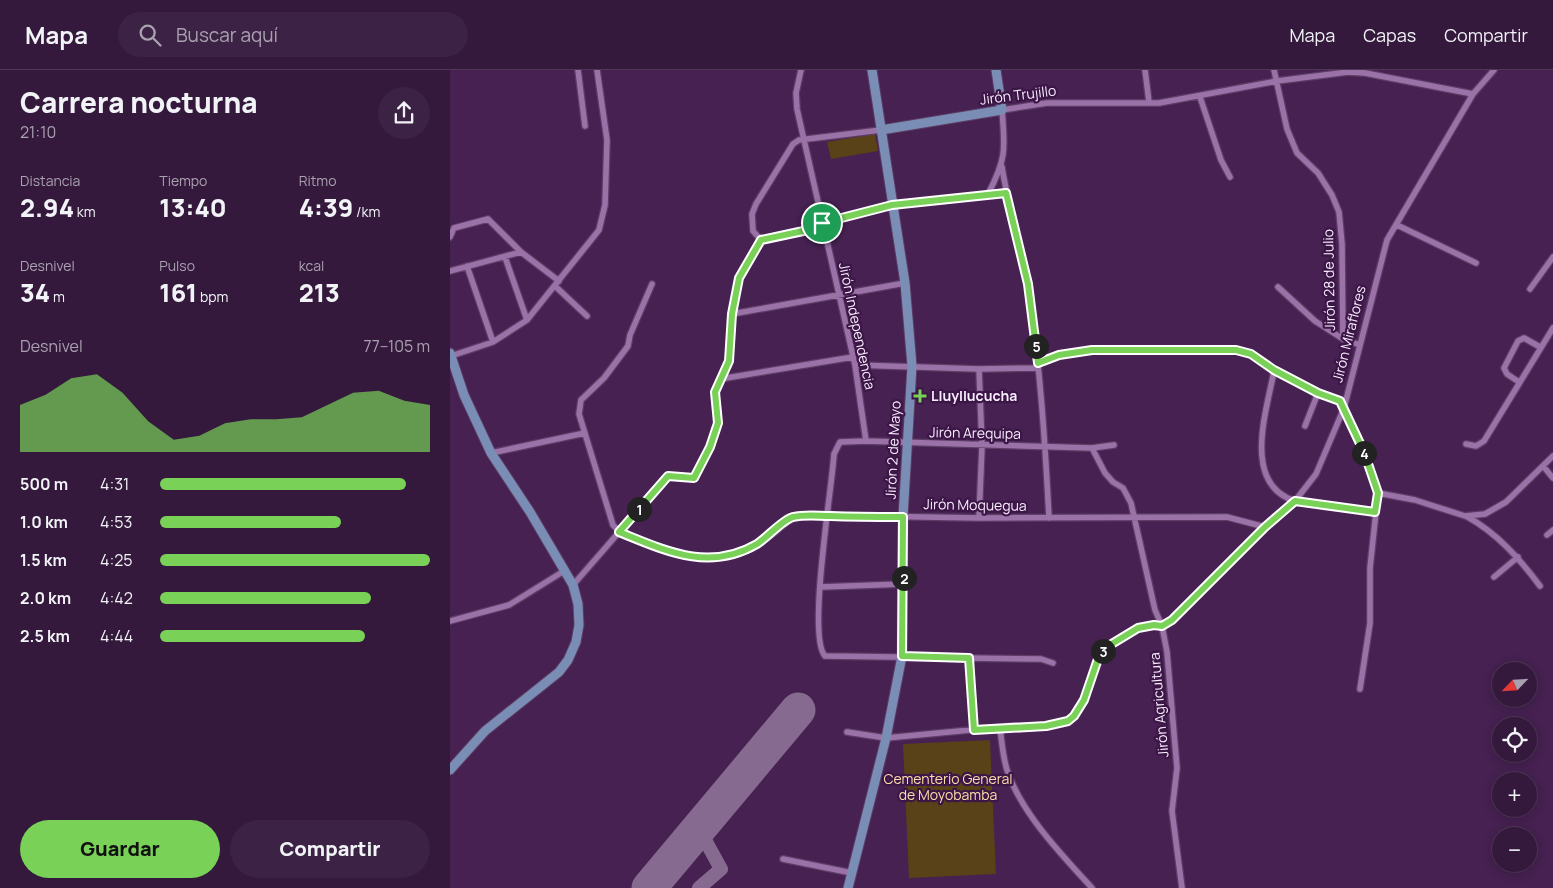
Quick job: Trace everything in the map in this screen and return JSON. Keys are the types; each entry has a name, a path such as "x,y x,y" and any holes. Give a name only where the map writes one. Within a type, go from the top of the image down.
{"main road":[{"name":"Jirón 2 de Mayo","path":"848,888 886,738 902,656 903,517 912,366 905,283 872,70"},
{"path":"996,70 1002,110"},
{"name":"Jirón Trujillo","path":"882,130 1002,110"},
{"path":"450,355 464,395 491,453 530,512 573,585 578,604 579,625 576,642 568,660 548,683 485,732 450,770"}],"street":[{"path":"578,70 585,126"},
{"path":"450,355 493,342 527,320 593,239 602,222 607,140 598,70"},
{"name":"Jirón Independencia","path":"801,70 796,101 822,225 855,365 866,441"},
{"path":"1145,70 1149,102"},
{"name":"Jirón 28 de Julio","path":"1274,70 1287,129 1297,153 1318,173 1332,195 1339,212 1342,244 1343,339 1360,345"},
{"path":"1484,70 1493,71"},
{"name":"Jirón Miraflores","path":"1162,626 1196,596 1265,527 1295,501 1316,474 1344,408 1386,240 1397,225 1473,94 1493,71"},
{"name":"Jirón Trujillo","path":"1002,110 1047,103 1149,102 1200,97 1277,82 1348,72 1364,72 1473,94"},
{"path":"1200,97 1221,160 1230,176"},
{"path":"1002,110 1004,142 1002,165 1006,193 1028,284 1038,366 1046,446 1049,518"},
{"name":"Jirón Trujillo","path":"761,240 753,231 752,214 793,144 804,140 882,130"},
{"path":"988,194 1002,165"},
{"path":"573,585 668,476 688,479 694,478 697,473 710,447 718,423 715,400 720,379 729,361 732,314 739,278 761,240 892,205 1006,193"},
{"path":"450,237 454,228 488,219 557,284 587,316"},
{"path":"1397,225 1476,263"},
{"path":"450,271 521,252"},
{"path":"504,257 527,320"},
{"path":"1530,289 1553,257"},
{"path":"467,266 493,342"},
{"path":"732,314 905,283"},
{"path":"619,532 610,518 579,414 579,406 581,400 614,366 628,346 630,335 652,284"},
{"path":"1278,287 1315,321 1343,339"},
{"path":"1466,444 1476,446 1483,443 1553,328"},
{"path":"1519,382 1507,374 1504,368 1518,341 1524,338 1540,347"},
{"path":"855,365 979,369 1038,366 1059,355 1092,350 1236,350 1251,354 1274,370 1318,393 1340,401 1364,452 1378,493 1370,568 1370,623 1360,689"},
{"path":"720,379 853,357"},
{"path":"979,369 982,446 979,518"},
{"path":"1274,370 1264,425 1262,469 1274,488 1295,501 1375,512"},
{"path":"1305,426 1318,393"},
{"path":"491,453 586,433"},
{"name":"Jirón Arequipa","path":"829,516 836,446 840,442 866,441 907,444 1092,448 1114,445"},
{"name":"Jirón Agricultura","path":"1092,448 1105,473 1113,482 1123,488 1131,503 1154,610 1162,626 1175,728 1177,768 1172,811 1182,888"},
{"path":"1465,516 1485,514 1506,502 1553,456"},
{"path":"1542,466 1553,478"},
{"path":"1378,493 1415,500 1465,516 1485,526 1518,557 1540,586"},
{"name":"Jirón Moquegua","path":"619,532 650,545 692,557 714,559 728,556 755,545 790,518 811,514 829,516 979,518 1226,517 1265,527"},
{"path":"1485,514 1485,526"},
{"path":"829,516 820,587 819,647 825,656 1041,659 1053,663"},
{"path":"1547,535 1553,530"},
{"path":"1494,577 1518,557"},
{"path":"450,621 509,605 564,571"},
{"path":"820,587 904,584"},
{"path":"847,732 886,738 1000,729 1012,726 1051,725 1068,721 1074,716 1084,700 1099,656 1105,648 1138,628 1154,625 1162,626"},
{"path":"969,658 974,730"},
{"path":"1000,729 1008,772 1023,806 1063,857 1092,888"},
{"path":"783,858 852,873"}],"green space":[{"path":"875,134 878,151 831,159 827,142"},
{"name":"Cementerio General de Moyobamba","path":"990,740 996,874 909,878 903,744"}],"taxiway":[{"path":"699,829 721,869 699,888"}],"runway":[{"path":"649,888 798,710"}],"place":[{"name":"Lluyllucucha","path":"920,396"}],"route":[{"path":"1006,193 1028,284 1038,363 1059,355 1092,350 1207,349 1236,350 1251,354 1274,370 1318,393 1340,401 1364,452 1378,493 1375,512 1295,501 1265,527 1172,620 1162,626 1154,625 1138,628 1105,648 1099,656 1084,700 1074,716 1068,721 1046,726 1012,726 1000,729 974,730 969,658 902,656 903,517 811,514 790,518 774,533 755,545 728,556 714,559 692,557 650,545 619,532 668,476 694,478 700,469 718,423 715,392 729,361 732,314 739,278 761,240 769,240 822,227 822,223 892,205 1006,193"}]}
